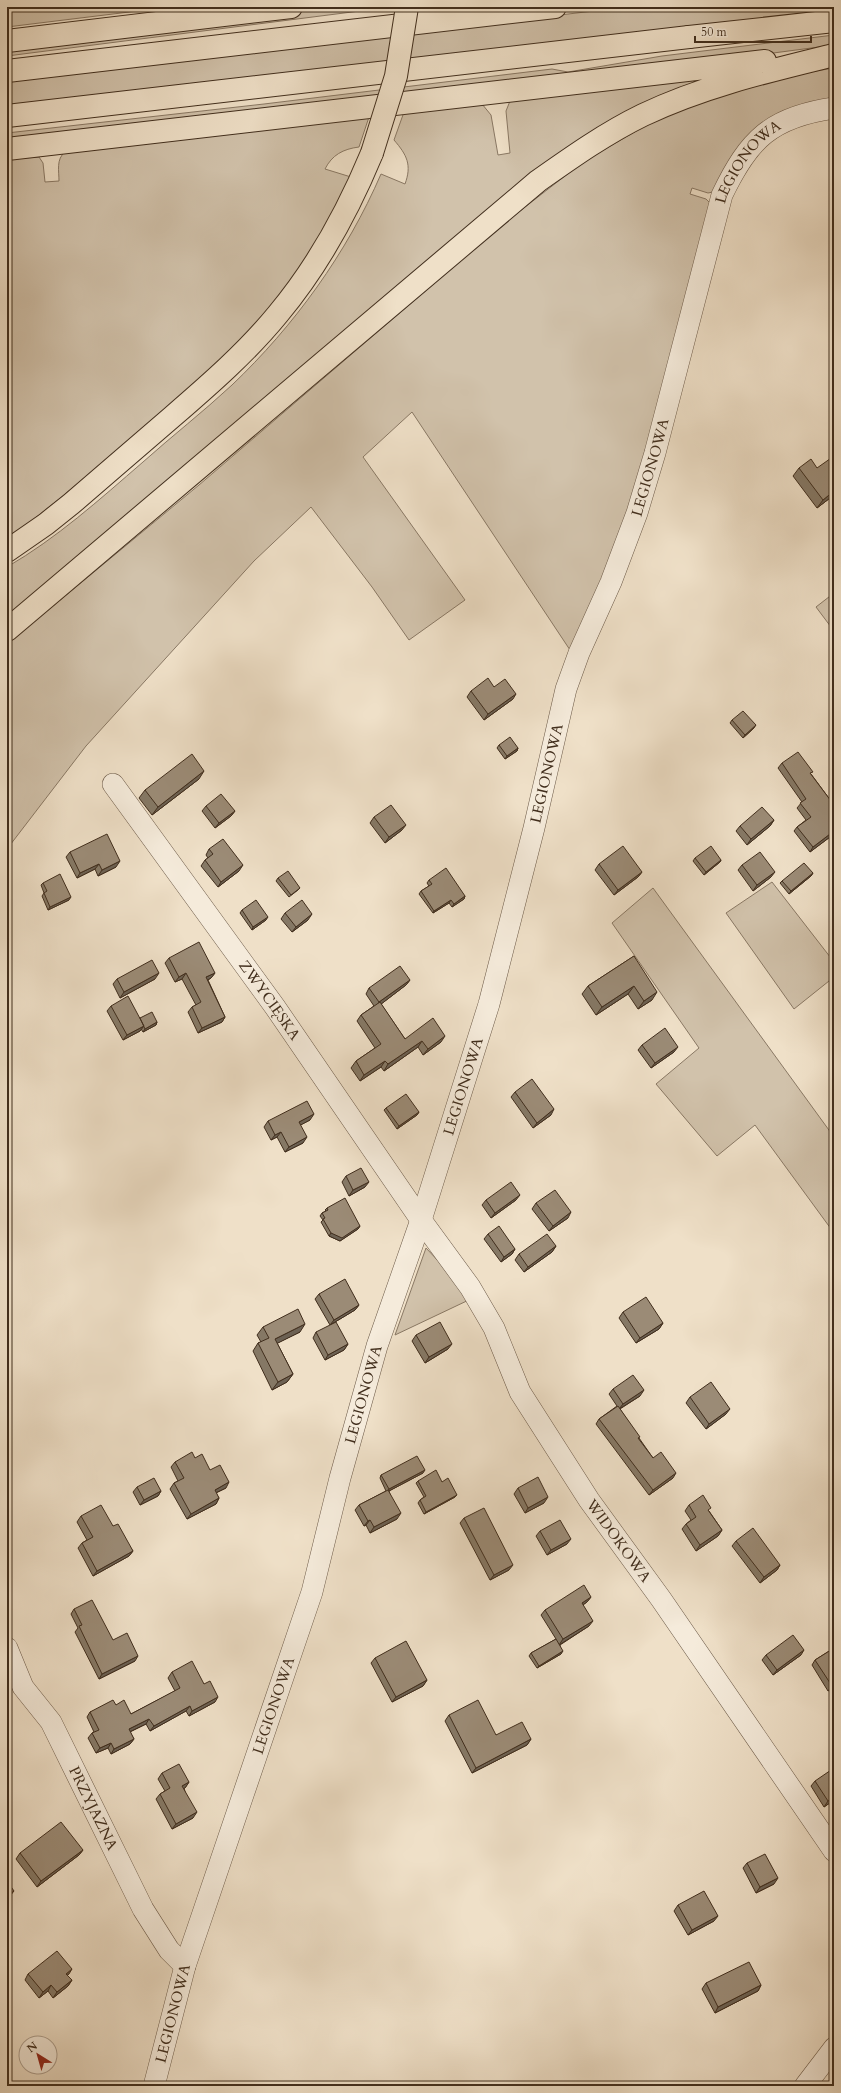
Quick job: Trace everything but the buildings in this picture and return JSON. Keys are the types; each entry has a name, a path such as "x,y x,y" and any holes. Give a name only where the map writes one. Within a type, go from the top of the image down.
{"main road":[{"path":"127,27 204,7"},
{"path":"7,41 290,7"},
{"path":"7,550 46,524 77,499 226,370 264,330 302,284 322,253 352,200 372,153 396,76 407,7"},
{"path":"7,71 555,7"},
{"path":"7,116 834,21"},
{"path":"7,149 834,54"},
{"path":"7,630 538,181 560,165 618,128 683,98 751,76 834,54"}],"street":[{"name":"LEGIONOWA","path":"154,2086 185,1966 312,1592 342,1471 377,1346 421,1220 488,1004 534,828 566,689 579,653 611,582 637,513 655,454 722,195 733,172 752,145 764,133 777,124 801,114 834,108"},
{"name":"ZWYCIĘSKA","path":"113,784 275,1008 421,1220"},
{"name":"WIDOKOWA","path":"421,1220 486,1312 520,1392 589,1500 661,1599 834,1851"},
{"name":"PRZYJAZNA","path":"7,1648 23,1687 51,1722 143,1909 169,1950 185,1966"},
{"path":"805,2086 834,2048"}],"shaded area":[{"path":"7,7 170,7 7,27"},
{"path":"340,7 391,7 7,56 7,47"},
{"path":"627,7 834,7 834,11 7,108 7,81"},
{"path":"834,35 834,45 690,64 7,143 7,133 552,69 568,72 662,56"},
{"path":"834,68 834,102 803,106 713,192 708,193 692,188 690,194 706,199 710,203 646,459 610,566 572,653 412,412 363,457 465,600 409,640 372,587 311,507 254,561 86,746 7,849 7,644 199,485 507,221 583,162 648,124 727,90 785,76"},
{"path":"724,75 628,117 7,622 7,567 43,544 77,518 232,385 277,338 317,287 352,232 381,174 405,184 408,171 407,160 394,140 404,112 482,104 491,115 498,155 510,153 506,111 510,101"},
{"path":"370,114 359,147 348,149 335,156 325,169 351,177 314,247 271,307 236,345 178,398 74,487 7,539 7,159 39,157 43,163 45,182 59,181 59,162 60,158 65,152"},
{"path":"834,593 834,631 816,607"},
{"path":"772,882 834,962 834,977 794,1009 726,913"},
{"path":"653,888 834,1137 834,1233 755,1125 717,1156 656,1084 699,1048 612,923"},
{"path":"426,1248 473,1298 395,1335"}]}
